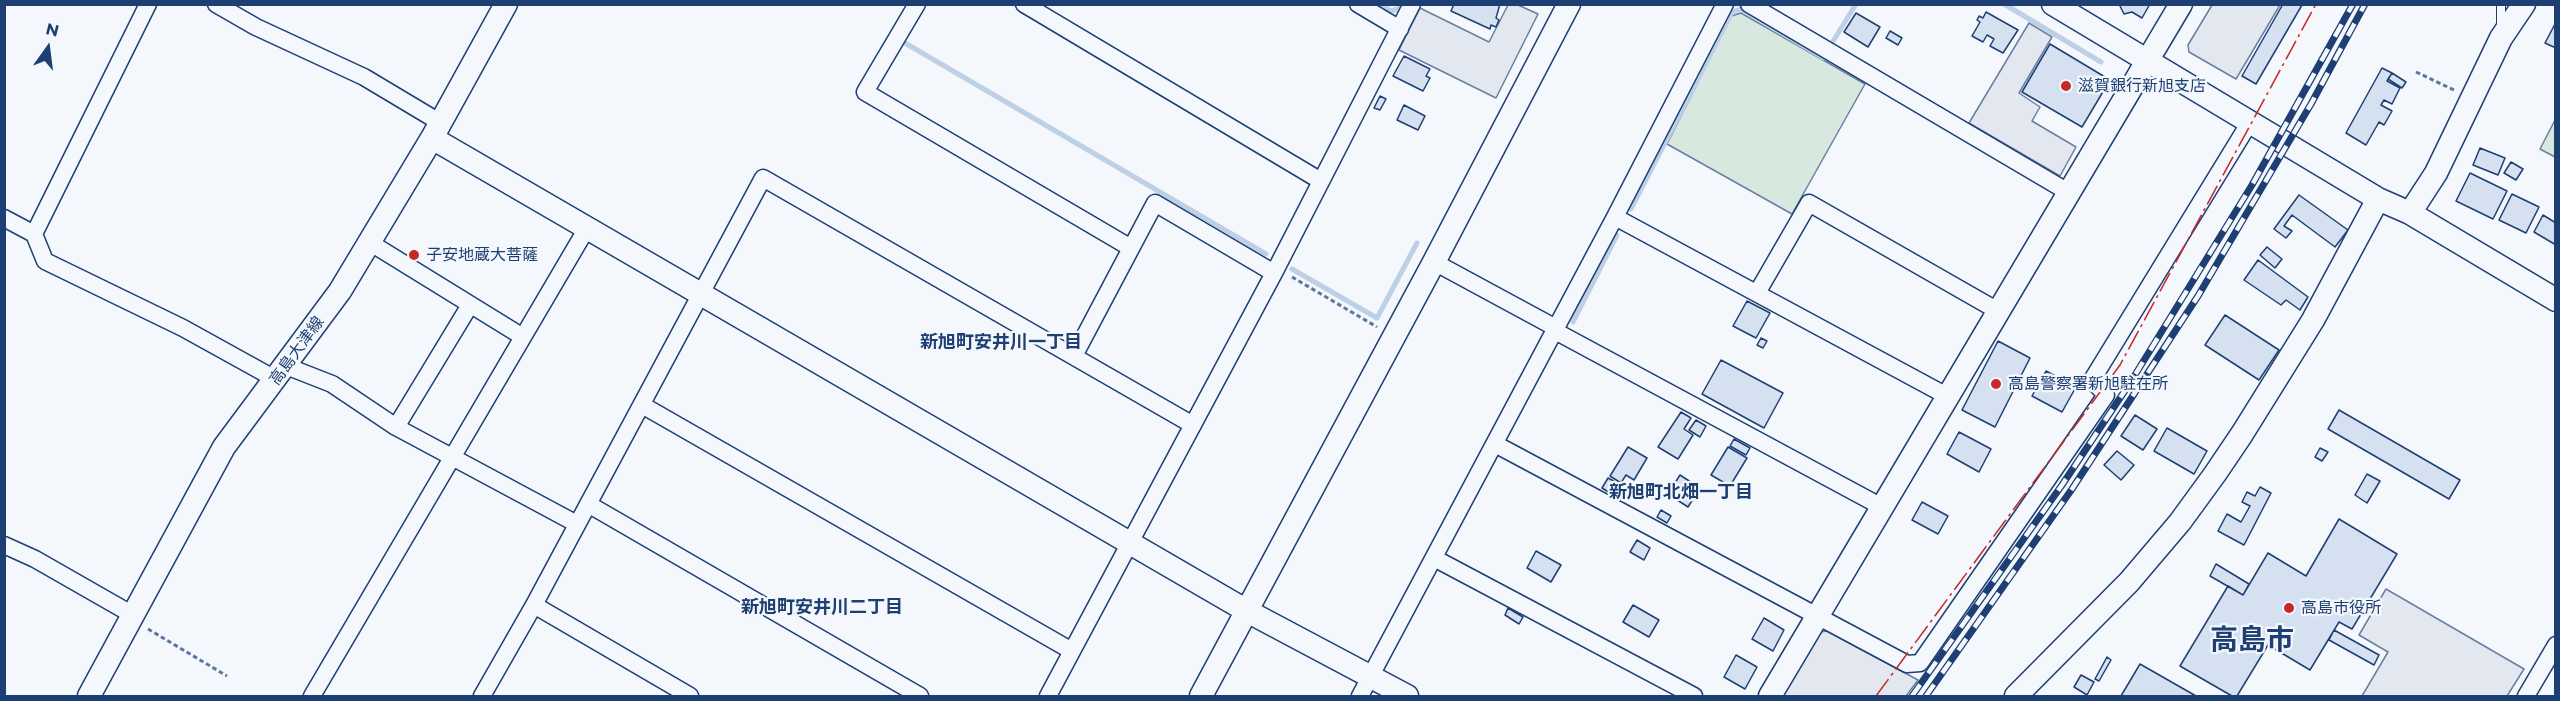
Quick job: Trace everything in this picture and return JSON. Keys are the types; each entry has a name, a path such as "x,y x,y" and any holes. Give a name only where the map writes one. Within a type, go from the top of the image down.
{"street":[{"path":"34,234 148,4"},
{"path":"216,4 256,27 364,77 436,130 587,228 1247,611 1365,687 1407,696"},
{"name":"高島大津線","path":"89,696 224,447 340,291 436,130 506,4"},
{"path":"917,4 865,92 1131,248"},
{"path":"1024,4 1321,181"},
{"path":"1358,4 1400,29"},
{"path":"1048,696 1275,270 1412,4"},
{"path":"1201,696 1434,262 1569,4"},
{"path":"1365,687 1615,218 1725,4"},
{"path":"1749,4 2068,192"},
{"path":"2053,4 2378,199 2410,213 2556,300"},
{"path":"1770,696 2181,4"},
{"path":"2410,213 2436,173 2501,38 2524,4"},
{"path":"1495,444 1907,664 1920,663 2106,395 2092,380 2250,122"},
{"path":"482,696 534,605 763,178 1193,425"},
{"path":"2016,696 2129,582 2180,522 2215,474 2313,320 2378,199"},
{"path":"1074,356 1155,203 1275,270"},
{"path":"1757,293 1809,203 1998,311"},
{"path":"4,218 34,234 45,261 281,373 332,384 396,427 577,524"},
{"path":"1615,218 1947,396"},
{"path":"312,696 587,228"},
{"path":"369,242 523,337"},
{"path":"1434,262 1882,507"},
{"path":"396,427 470,305"},
{"path":"642,405 1072,651"},
{"path":"588,504 920,696"},
{"path":"4,545 35,559 132,617"},
{"path":"1434,558 1694,696"},
{"path":"534,605 690,696"},
{"path":"2526,696 2556,645"}],"lane":[{"path":"2501,4 2501,38"}],"path":[{"path":"2416,72 2472,98"},
{"path":"1275,270 1394,337"},
{"path":"132,617 227,676"}],"shaded area":[{"path":"1508,5 1518,5 1538,14 1496,98 1399,50 1420,8 1489,42"},
{"path":"2212,5 2280,5 2236,79 2189,52 2188,45"},
{"path":"1741,13 1865,84 1792,214 1667,144 1731,16"},
{"path":"2029,23 2052,37 2019,93 2040,107 2032,121 2076,147 2060,176 1969,123"},
{"path":"2555,120 2556,157 2540,149"},
{"path":"2386,589 2524,669 2507,696 2362,696 2388,652 2359,635"},
{"path":"1827,631 1918,680 1906,696 1782,696 1820,632"}],"building":[{"path":"1454,4 1500,4 1496,27 1491,25 1490,29 1451,11"},
{"path":"2119,4 2150,4 2142,18 2132,12 2124,14"},
{"path":"2283,4 2302,5 2256,84 2242,76"},
{"path":"1986,12 2018,30 2003,53 1990,46 1994,39 1987,35 1983,42 1972,36 1980,22 1977,20 1979,16 1983,18"},
{"path":"1856,13 1880,27 1868,47 1844,32"},
{"path":"2556,22 2556,48 2545,43"},
{"path":"1890,31 1902,38 1898,45 1886,38"},
{"name":"滋賀銀行新旭支店","path":"2050,44 2110,80 2082,127 2022,92"},
{"path":"1404,56 1430,69 1426,76 1430,78 1423,91 1393,76"},
{"path":"2382,68 2392,73 2387,81 2400,88 2392,104 2384,100 2381,105 2392,111 2384,125 2379,122 2366,145 2346,133"},
{"path":"2392,73 2406,82 2402,88 2388,79"},
{"path":"1380,96 1386,99 1380,110 1374,108"},
{"path":"1404,105 1425,116 1418,130 1397,120"},
{"path":"2480,148 2505,158 2498,175 2473,165"},
{"path":"2511,162 2523,169 2516,180 2504,173"},
{"path":"2470,173 2507,191 2493,219 2456,201"},
{"path":"2512,194 2539,207 2526,233 2499,220"},
{"path":"2299,195 2348,230 2335,247 2292,215 2284,226 2292,231 2286,238 2274,229"},
{"path":"2543,215 2556,223 2556,245 2534,232"},
{"path":"2267,247 2282,259 2275,268 2260,255"},
{"path":"2258,260 2308,297 2300,310 2286,300 2281,305 2244,280"},
{"path":"1747,301 1770,313 1756,338 1733,326"},
{"path":"2225,315 2279,350 2259,380 2205,345"},
{"path":"1761,338 1767,341 1763,348 1757,345"},
{"name":"高島警察署新旭駐在所","path":"1998,341 2030,358 1995,427 1962,410"},
{"path":"1721,360 1783,393 1764,428 1702,394"},
{"path":"2046,371 2076,387 2062,412 2032,396"},
{"path":"2339,410 2460,480 2449,499 2328,429"},
{"path":"1681,412 1691,418 1684,429 1693,435 1678,459 1658,447"},
{"path":"2135,415 2157,429 2143,450 2121,436"},
{"path":"1696,420 1706,426 1700,437 1689,430"},
{"path":"2167,428 2207,451 2194,474 2154,451"},
{"path":"1959,432 1991,449 1979,472 1947,454"},
{"path":"1734,439 1750,448 1746,455 1730,446"},
{"path":"1628,447 1647,458 1634,480 1626,475 1621,483 1610,476"},
{"path":"1728,447 1747,458 1730,486 1711,475"},
{"path":"2320,448 2328,452 2322,461 2315,457"},
{"path":"2117,451 2134,465 2121,480 2104,465"},
{"path":"2367,474 2380,481 2367,503 2355,495"},
{"path":"1680,475 1700,488 1688,507 1668,494"},
{"path":"1608,478 1623,486 1617,497 1602,488"},
{"path":"2260,487 2271,493 2244,545 2218,531 2227,514 2241,522 2250,506 2242,502 2247,492 2255,496"},
{"path":"1922,502 1948,516 1938,534 1912,520"},
{"path":"1661,510 1671,516 1667,523 1657,517"},
{"name":"高島市役所","path":"2339,519 2397,554 2352,629 2339,622 2310,670 2268,645 2237,696 2232,696 2180,666 2228,586 2243,595 2268,553 2306,576"},
{"path":"1637,540 1650,548 1644,560 1630,552"},
{"path":"1536,551 1561,565 1551,582 1527,568"},
{"path":"2216,564 2249,584 2243,595 2210,576"},
{"path":"1633,605 1659,620 1649,637 1623,622"},
{"path":"1508,608 1523,617 1519,624 1505,615"},
{"path":"1764,618 1784,630 1773,651 1752,639"},
{"path":"2334,630 2379,655 2374,665 2329,640"},
{"path":"1736,655 1757,667 1745,689 1724,677"},
{"path":"2107,657 2111,660 2099,681 2095,679"},
{"path":"2140,664 2196,696 2121,696"},
{"path":"2081,675 2094,682 2087,695 2074,687"}],"waterway":[{"path":"1380,4 1391,11 1398,9 1400,4"},
{"path":"1832,43 1856,4"},
{"path":"2004,4 2101,62"},
{"path":"1631,209 1732,12 1741,9 1824,58"},
{"path":"905,43 1266,254"},
{"path":"1573,322 1617,235"},
{"path":"1292,269 1377,318 1417,243"}],"railway":[{"path":"1912,696 2062,485 2130,383 2252,185 2353,4"},
{"path":"1926,696 2072,489 2198,296 2311,104 2365,4"}],"power":[{"path":"1876,696 2120,365 2316,4"}],"place":[{"name":"滋賀銀行新旭支店","path":"2066,86"},
{"name":"子安地蔵大菩薩","path":"414,255"},
{"name":"高島警察署新旭駐在所","path":"1996,384"},
{"name":"高島市役所","path":"2289,608"}],"district":[{"name":"新旭町安井川一丁目","path":"1001,343"},
{"name":"新旭町北畑一丁目","path":"1681,493"},
{"name":"新旭町安井川二丁目","path":"822,608"},
{"name":"高島市","path":"2252,641"}]}
